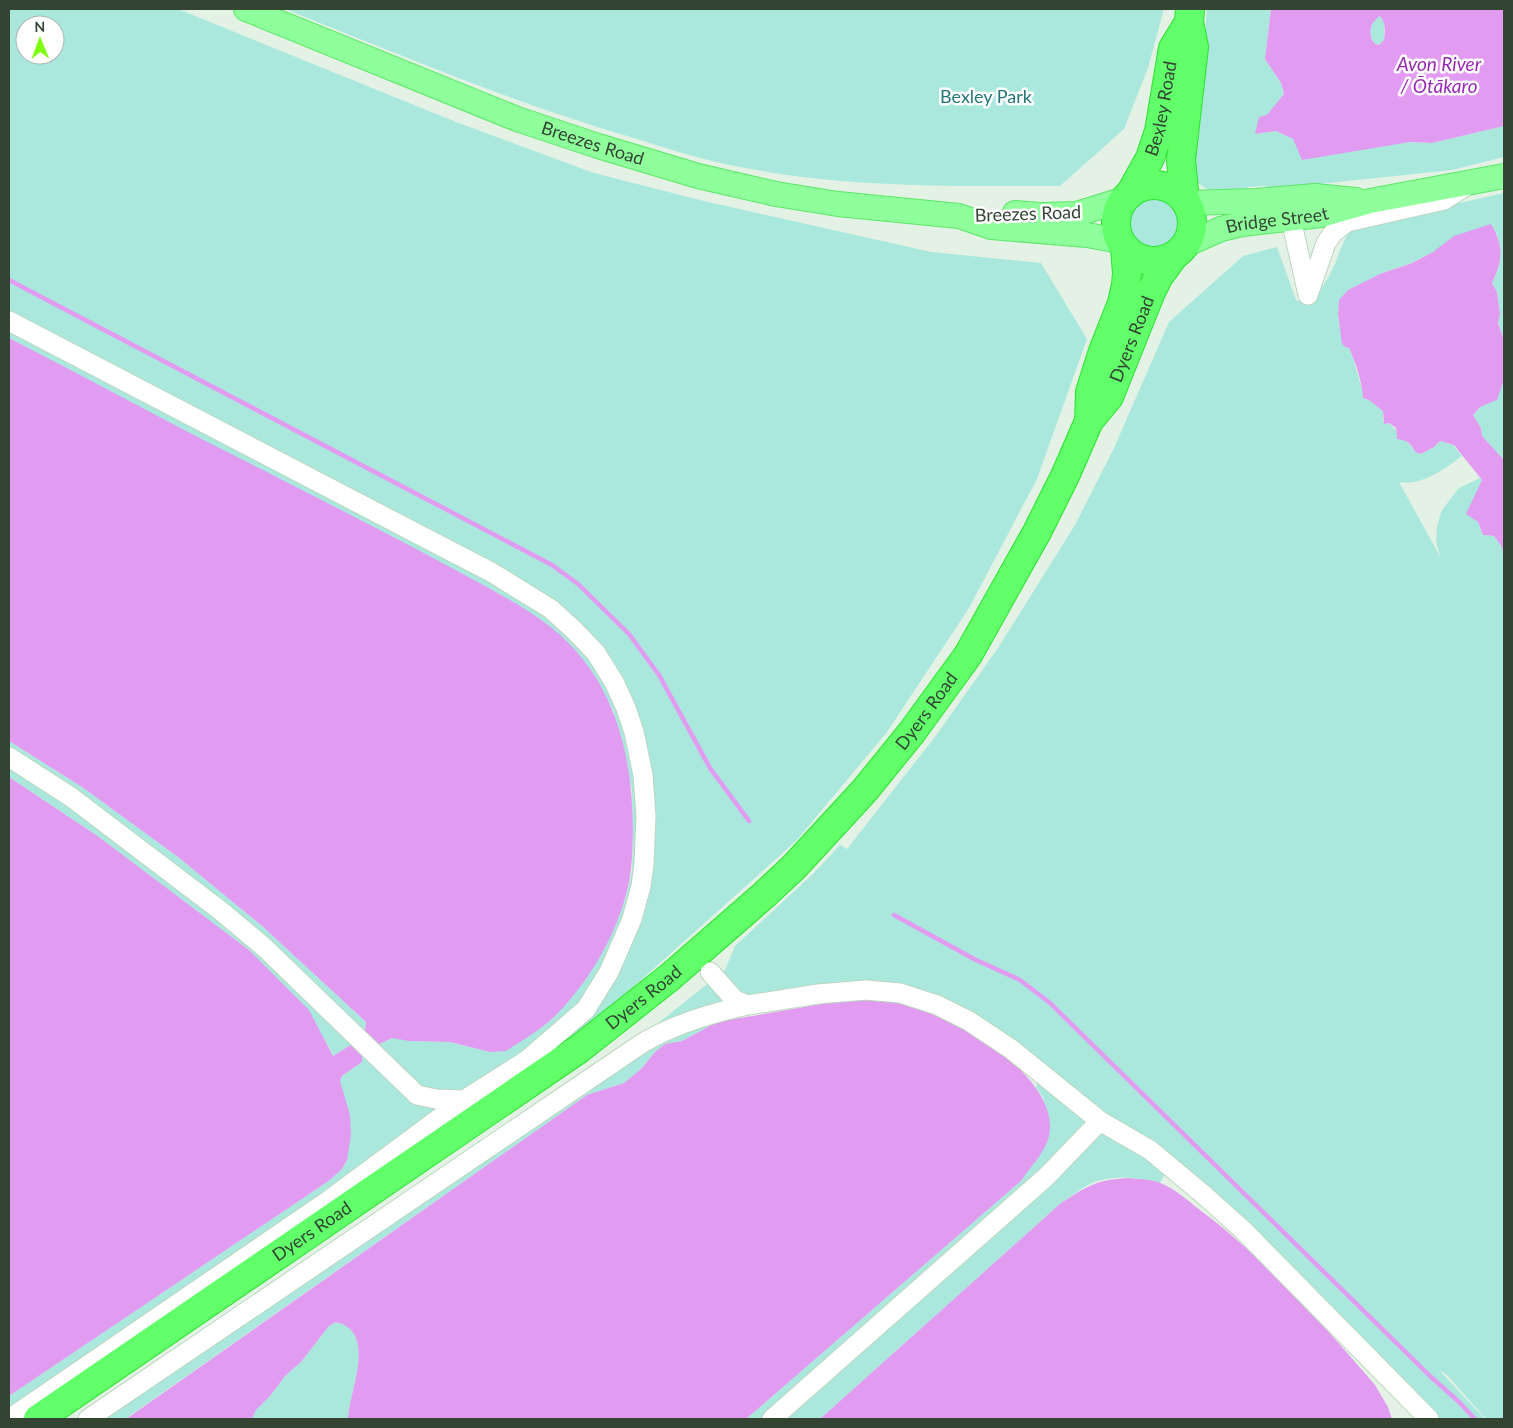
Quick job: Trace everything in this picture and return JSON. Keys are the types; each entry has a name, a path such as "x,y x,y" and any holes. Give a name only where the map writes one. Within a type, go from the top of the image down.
{"highway":[{"name":"Bexley Road","path":"1127,197 1150,158 1159,131 1173,48 1190,15"},
{"name":"Bexley Road","path":"1186,201 1181,160 1194,47 1190,15"},
{"path":"1159,185 1174,190 1186,201 1191,211 1193,228 1180,251 1156,262 1147,261 1139,258 1122,244 1116,227 1116,219 1127,197 1144,187 1159,185"},
{"name":"Dyers Road","path":"1089,421 1090,392 1103,351 1122,303 1126,285 1127,273 1122,244"},
{"name":"Dyers Road","path":"38,1419 579,1049 670,978 770,890 812,848 865,790 912,732 968,655 1037,532 1065,476 1089,421 1108,397 1151,292 1160,276 1180,251"}],"main road":[{"name":"Breezes Road","path":"246,9 517,119 698,176 776,194 838,204 959,216 992,212 1040,215 1077,214 1127,197"},
{"name":"Bridge Street","path":"1180,251 1227,227 1321,215 1370,201 1504,176"},
{"name":"Bridge Street","path":"1186,201 1256,201 1315,196 1370,201"},
{"name":"Breezes Road","path":"959,216 991,227 1087,236 1122,244"}],"lane":[{"path":"1291,219 1308,295 1326,243 1333,233 1347,222 1444,200 1469,184"},
{"path":"9,321 491,572 551,609 596,653 614,682 626,708 634,732 642,768 646,816 644,864 641,886 632,919 609,972 586,1009 527,1060 464,1100 329,1200 9,1419"},
{"path":"9,757 71,797 221,911 265,948 417,1094 421,1106 422,1119 417,1135"},
{"path":"710,972 735,1000 748,1005"},
{"path":"88,1419 653,1036 692,1020 748,1005 818,994 866,990 882,990 920,998 954,1012 1011,1049 1100,1121 1150,1150 1243,1230 1430,1419"},
{"path":"417,1094 436,1099 464,1100"},
{"path":"772,1419 1046,1177 1100,1121"}],"green space":[{"path":"9,9 178,9 456,122 594,173 704,201 931,252 1041,263 1087,339 1037,479 969,608 887,732 796,841 602,1015 522,1077 9,1412 9,1396 330,1180 342,1169 347,1160 340,1081 342,1076 362,1062 349,1046 333,1056 329,1047 249,950 99,837 9,777 9,741 82,787 178,857 261,925 366,1022 364,1038 380,1044 392,1038 398,1038 409,1041 450,1042 490,1052 545,1025 577,990 604,949 625,899 632,870 632,791 613,710 584,661 558,634 531,614 497,593 166,422 9,338"},
{"name":"Bexley Park","path":"285,9 1164,9 1148,68 1124,129 1060,186 942,186 903,185 785,175 691,155 592,125 503,95"},
{"path":"1207,9 1271,9 1265,59 1281,83 1284,95 1267,115 1256,134 1276,131 1293,139 1432,143 1504,126 1504,157 1452,170 1272,189 1264,186 1247,187 1253,191 1228,193 1212,191 1198,183 1193,176"},
{"path":"1380,15 1384,22 1384,40 1379,45 1375,44 1370,32 1374,21"},
{"path":"1504,193 1504,340 1498,322 1500,314 1497,292 1492,283 1498,270 1501,252 1496,233 1433,252 1411,263 1380,274 1339,300 1338,314 1340,328 1353,358 1363,398 1369,400 1383,411 1383,421 1395,429 1415,452 1421,454 1434,447 1440,441 1453,445 1462,456 1441,471 1425,479 1408,483 1399,482 1441,558 1436,542 1437,526 1442,510 1459,488 1480,478 1482,480 1478,522 1483,535 1494,536 1502,547 1504,560 1504,1419 1486,1419 1447,1375 1439,1370 1485,1419 1437,1419 1171,1164 1160,1183 1133,1178 1105,1179 1088,1185 1061,1203 820,1419 746,1419 1021,1181 1044,1099 1036,1087 1042,1069 891,988 652,1028 725,970 735,946 814,873 840,845 847,849 935,737 998,648 1075,525 1114,448 1169,322 1243,256 1277,247 1296,300 1311,305 1330,274 1353,227"},
{"path":"1150,196 1160,196 1170,200 1178,208 1182,223 1178,238 1170,246 1160,250 1150,250 1140,246 1132,238 1128,228 1128,218 1132,208 1140,200"},
{"path":"1504,380 1504,461 1482,436 1481,428 1473,415 1480,407 1496,400"},
{"path":"724,1014 726,1021 717,1022 682,1041 665,1044 656,1051 641,1069 624,1083 587,1095 125,1419 96,1419 618,1063"},
{"path":"336,1322 349,1328 356,1337 359,1350 356,1379 348,1419 252,1419 256,1410 286,1375 301,1362 329,1326"}],"water":[{"name":"Avon River / Ōtākaro","path":"1271,9 1504,9 1504,126 1432,143 1410,142 1302,160 1293,139 1276,131 1255,134 1259,117 1267,115 1284,94 1281,83 1265,59","holes":["1380,16 1385,27 1384,40 1379,45 1375,44 1370,33 1372,25"]},
{"path":"1491,224 1500,246 1500,260 1492,283 1497,292 1500,314 1498,323 1504,340 1504,380 1497,400 1480,407 1473,415 1481,428 1482,436 1504,460 1504,560 1502,547 1494,536 1483,535 1478,522 1466,514 1482,480 1454,445 1440,441 1434,447 1421,454 1415,452 1408,442 1397,439 1396,428 1389,423 1384,424 1383,411 1369,400 1363,398 1354,360 1349,348 1342,344 1338,314 1339,300 1348,290 1380,274 1412,263 1433,252 1454,236"},
{"path":"9,338 493,590 543,621 572,647 585,662 611,706 626,755 632,806 632,858 624,901 608,943 584,982 545,1025 506,1051 490,1052 450,1042 409,1041 392,1038 380,1044 371,1044 364,1038 366,1022 261,925 178,857 82,787 9,741"},
{"path":"9,777 99,837 249,950 309,1010 333,1056 356,1044 362,1052 362,1062 342,1076 340,1081 350,1115 351,1135 347,1160 342,1169 330,1180 9,1396"},
{"path":"868,998 906,1002 926,1009 950,1019 1000,1051 1022,1071 1039,1092 1048,1114 1049,1136 1041,1154 1021,1181 746,1419 348,1419 356,1379 359,1350 356,1337 349,1328 336,1322 329,1326 301,1362 286,1375 256,1410 252,1419 126,1419 587,1095 624,1083 641,1069 656,1051 665,1044 682,1041 717,1022 845,1000"},
{"path":"1128,1178 1154,1181 1168,1187 1183,1196 1245,1247 1312,1314 1375,1385 1388,1407 1392,1419 820,1419 1061,1203 1099,1182"}],"waterway":[{"path":"9,280 552,565 578,584 629,634 659,675 710,768 749,821"},
{"path":"894,915 974,959 1020,980 1050,1003 1475,1419"}]}
